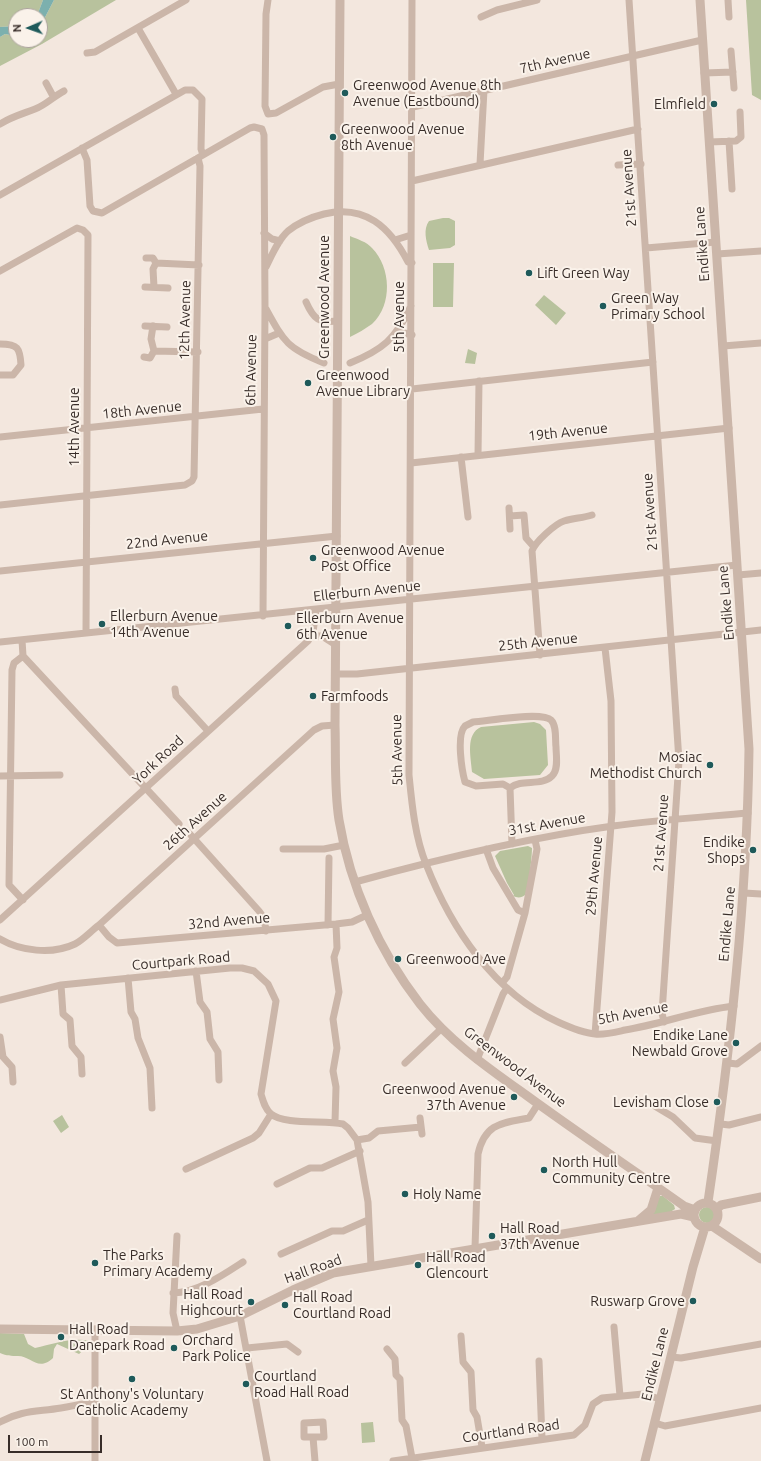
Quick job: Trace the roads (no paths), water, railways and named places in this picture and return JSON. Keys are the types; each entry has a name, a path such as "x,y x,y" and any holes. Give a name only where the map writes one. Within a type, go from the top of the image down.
{"street":[{"path":"87,53 95,52 186,0"},
{"path":"268,0 266,14 265,106 268,114 276,113 323,87 340,84"},
{"name":"Greenwood Avenue","path":"340,0 335,725 336,794 344,845 354,882 367,915 396,970 421,1004 442,1028 477,1060 694,1214"},
{"name":"5th Avenue","path":"412,0 412,389 409,775 415,822 425,863 442,901 464,938 504,986 537,1013 568,1027 595,1034 626,1030 664,1022 712,1008 734,1006"},
{"path":"481,17 497,10 537,0"},
{"name":"21st Avenue","path":"629,0 679,761 662,1013 664,1022"},
{"name":"Endike Lane","path":"700,0 749,749 748,813 744,893 734,1006 721,1124 708,1202"},
{"path":"728,0 729,17"},
{"path":"0,195 176,94 138,28"},
{"name":"7th Avenue","path":"413,106 702,40"},
{"path":"732,50 734,88"},
{"path":"704,73 733,72"},
{"path":"46,83 53,96"},
{"name":"12th Avenue","path":"87,496 185,485 192,481 194,477 197,418 202,99 193,90 185,90 176,94"},
{"path":"480,164 484,90"},
{"path":"0,114 2,123 46,103 53,96 64,91"},
{"path":"709,142 736,141 741,137 740,112"},
{"name":"6th Avenue","path":"201,157 250,128 258,127 262,129 264,135 265,269 263,616"},
{"path":"412,181 480,164 638,129"},
{"path":"729,141 732,189"},
{"path":"82,148 88,160 90,206 93,211 102,213 201,157"},
{"path":"618,165 640,164"},
{"name":"Greenwood Avenue","path":"265,269 280,241 288,231 312,217 339,210 354,212 375,221 395,240 408,262 412,263"},
{"name":"14th Avenue","path":"0,271 77,228 83,230 88,236 86,633"},
{"path":"264,233 272,239 280,241"},
{"path":"395,240 411,235"},
{"path":"646,248 716,242"},
{"path":"717,254 761,251"},
{"path":"146,258 152,258 156,263 199,265"},
{"path":"154,287 153,270 156,263"},
{"path":"145,287 168,288"},
{"path":"306,302 311,313 318,320 327,322 338,321"},
{"name":"Greenwood Avenue","path":"350,363 375,353 386,344 397,331 412,303"},
{"name":"Greenwood Avenue","path":"265,307 282,338 301,354 324,363"},
{"path":"145,326 167,327"},
{"path":"144,357 150,358 154,351 151,339 153,326"},
{"path":"397,331 412,335"},
{"path":"265,339 279,333"},
{"path":"723,346 761,343"},
{"path":"0,344 10,344 17,347 20,352 21,365 13,375 0,375"},
{"path":"154,351 198,352"},
{"path":"412,389 653,362"},
{"path":"478,455 479,381"},
{"name":"18th Avenue","path":"0,437 197,418 263,409"},
{"name":"19th Avenue","path":"411,463 729,428"},
{"path":"461,458 468,517"},
{"path":"0,504 87,496"},
{"path":"510,529 510,512 524,515 526,538 534,547"},
{"path":"540,655 532,557 534,547 561,522 592,515"},
{"name":"22nd Avenue","path":"0,571 337,536"},
{"name":"Ellerburn Avenue","path":"0,642 263,616 737,565"},
{"path":"738,575 761,573"},
{"path":"316,610 316,623 311,636 322,636 336,645"},
{"name":"25th Avenue","path":"336,674 357,674 761,630"},
{"name":"York Road","path":"0,920 147,788 311,636"},
{"path":"22,640 23,656 179,824"},
{"name":"29th Avenue","path":"595,1034 611,826 610,701 605,648"},
{"path":"23,656 14,664 12,670 10,776 10,885 23,900"},
{"path":"176,689 176,696 208,731"},
{"path":"539,716 550,719 553,722 555,731 557,766 554,776 546,781 516,783 510,788 503,784 476,786 465,782 462,771 461,734 465,726 473,722 539,716"},
{"name":"26th Avenue","path":"0,938 9,944 22,948 42,950 58,949 75,944 99,925 314,730 322,726 335,725"},
{"path":"0,776 60,775"},
{"path":"510,788 512,844"},
{"name":"31st Avenue","path":"354,882 425,863 486,849 611,826 748,813"},
{"path":"189,833 259,911 264,918 266,931"},
{"path":"477,1060 502,994 525,913 538,849 535,840"},
{"path":"283,849 324,849 344,845"},
{"path":"486,849 494,868 518,910 525,913"},
{"path":"331,862 332,924 337,948 334,957 339,992 333,1019 337,1048 333,1071 336,1087 335,1122"},
{"path":"744,893 761,894"},
{"name":"32nd Avenue","path":"99,925 109,937 117,943 266,931 352,922 367,915"},
{"name":"Courtpark Road","path":"0,1000 61,985 196,971 242,968 254,971 268,984 276,1001 261,1094 266,1107 271,1114"},
{"path":"196,971 200,1002 207,1012 210,1039 218,1052 219,1080"},
{"path":"128,978 131,1012 135,1018 138,1038 150,1068 152,1108"},
{"path":"61,985 63,1014 70,1020 72,1046 81,1057 82,1074"},
{"path":"405,1063 442,1028"},
{"path":"0,1037 3,1057 12,1067 13,1082"},
{"path":"728,1063 737,1064 761,1046"},
{"path":"648,1102 673,1117 695,1138 717,1141"},
{"path":"475,1248 478,1154 481,1140 488,1130 500,1124 529,1118 538,1104"},
{"path":"186,1169 253,1138 259,1133 271,1114 281,1119 335,1122 348,1128 358,1140 366,1187 371,1266"},
{"path":"721,1124 729,1125 761,1117"},
{"path":"358,1140 368,1138 378,1131 421,1130 420,1118"},
{"path":"277,1184 310,1168 322,1168 360,1152"},
{"path":"638,1221 651,1210 658,1188"},
{"path":"717,1209 721,1205 761,1197"},
{"path":"708,1226 717,1221 719,1215 717,1209 708,1202 703,1203 694,1214 700,1225 708,1226 761,1259"},
{"name":"Hall Road","path":"0,1329 177,1331 197,1329 240,1316 293,1290 333,1273 638,1221 681,1214 694,1214"},
{"path":"281,1254 332,1231 343,1231 368,1220"},
{"name":"Endike Lane","path":"645,1461 672,1357 693,1267 708,1226"},
{"path":"177,1236 173,1293 173,1312 177,1331"},
{"path":"173,1293 184,1293 227,1273 243,1262"},
{"path":"240,1316 267,1461"},
{"path":"614,1327 620,1396"},
{"path":"95,1329 95,1461"},
{"path":"461,1336 463,1362 471,1372 473,1410 477,1417 482,1447"},
{"path":"247,1348 287,1344 298,1352"},
{"path":"672,1357 681,1358 761,1344"},
{"path":"387,1349 394,1359 396,1375 400,1379 402,1420 406,1426 412,1458"},
{"path":"539,1361 542,1439"},
{"name":"Courtland Road","path":"393,1461 482,1447 574,1435 585,1425 593,1404 602,1398 642,1394 660,1399"},
{"path":"0,1422 16,1414 63,1408 78,1403 96,1403"},
{"path":"655,1423 665,1426 761,1408"},
{"path":"313,1437 315,1461"}],"water":[{"path":"43,0 54,0 48,12 48,8 40,8"},
{"path":"8,26 8,35 5,34 0,37 0,27"}],"place":[{"name":"Greenwood Avenue 8th Avenue (Eastbound)","path":"345,93"},
{"name":"Elmfield","path":"714,104"},
{"name":"Greenwood Avenue 8th Avenue","path":"333,137"},
{"name":"Lift Green Way","path":"529,273"},
{"name":"Green Way Primary School","path":"603,306"},
{"name":"Greenwood Avenue Library","path":"308,383"},
{"name":"Greenwood Avenue Post Office","path":"313,558"},
{"name":"Ellerburn Avenue 14th Avenue","path":"102,624"},
{"name":"Ellerburn Avenue 6th Avenue","path":"288,626"},
{"name":"Farmfoods","path":"313,696"},
{"name":"Mosiac Methodist Church","path":"710,765"},
{"name":"Endike Shops","path":"753,850"},
{"name":"Greenwood Ave","path":"398,959"},
{"name":"Endike Lane Newbald Grove","path":"736,1043"},
{"name":"Greenwood Avenue 37th Avenue","path":"514,1097"},
{"name":"Levisham Close","path":"717,1102"},
{"name":"North Hull Community Centre","path":"544,1170"},
{"name":"Holy Name","path":"405,1194"},
{"name":"Hall Road 37th Avenue","path":"492,1236"},
{"name":"The Parks Primary Academy","path":"95,1263"},
{"name":"Hall Road Glencourt","path":"418,1265"},
{"name":"Ruswarp Grove","path":"693,1301"},
{"name":"Hall Road Highcourt","path":"251,1302"},
{"name":"Hall Road Courtland Road","path":"285,1305"},
{"name":"Hall Road Danepark Road","path":"61,1337"},
{"name":"Orchard Park Police","path":"174,1348"},
{"name":"St Anthony's Voluntary Catholic Academy","path":"132,1379"},
{"name":"Courtland Road Hall Road","path":"246,1384"}]}
